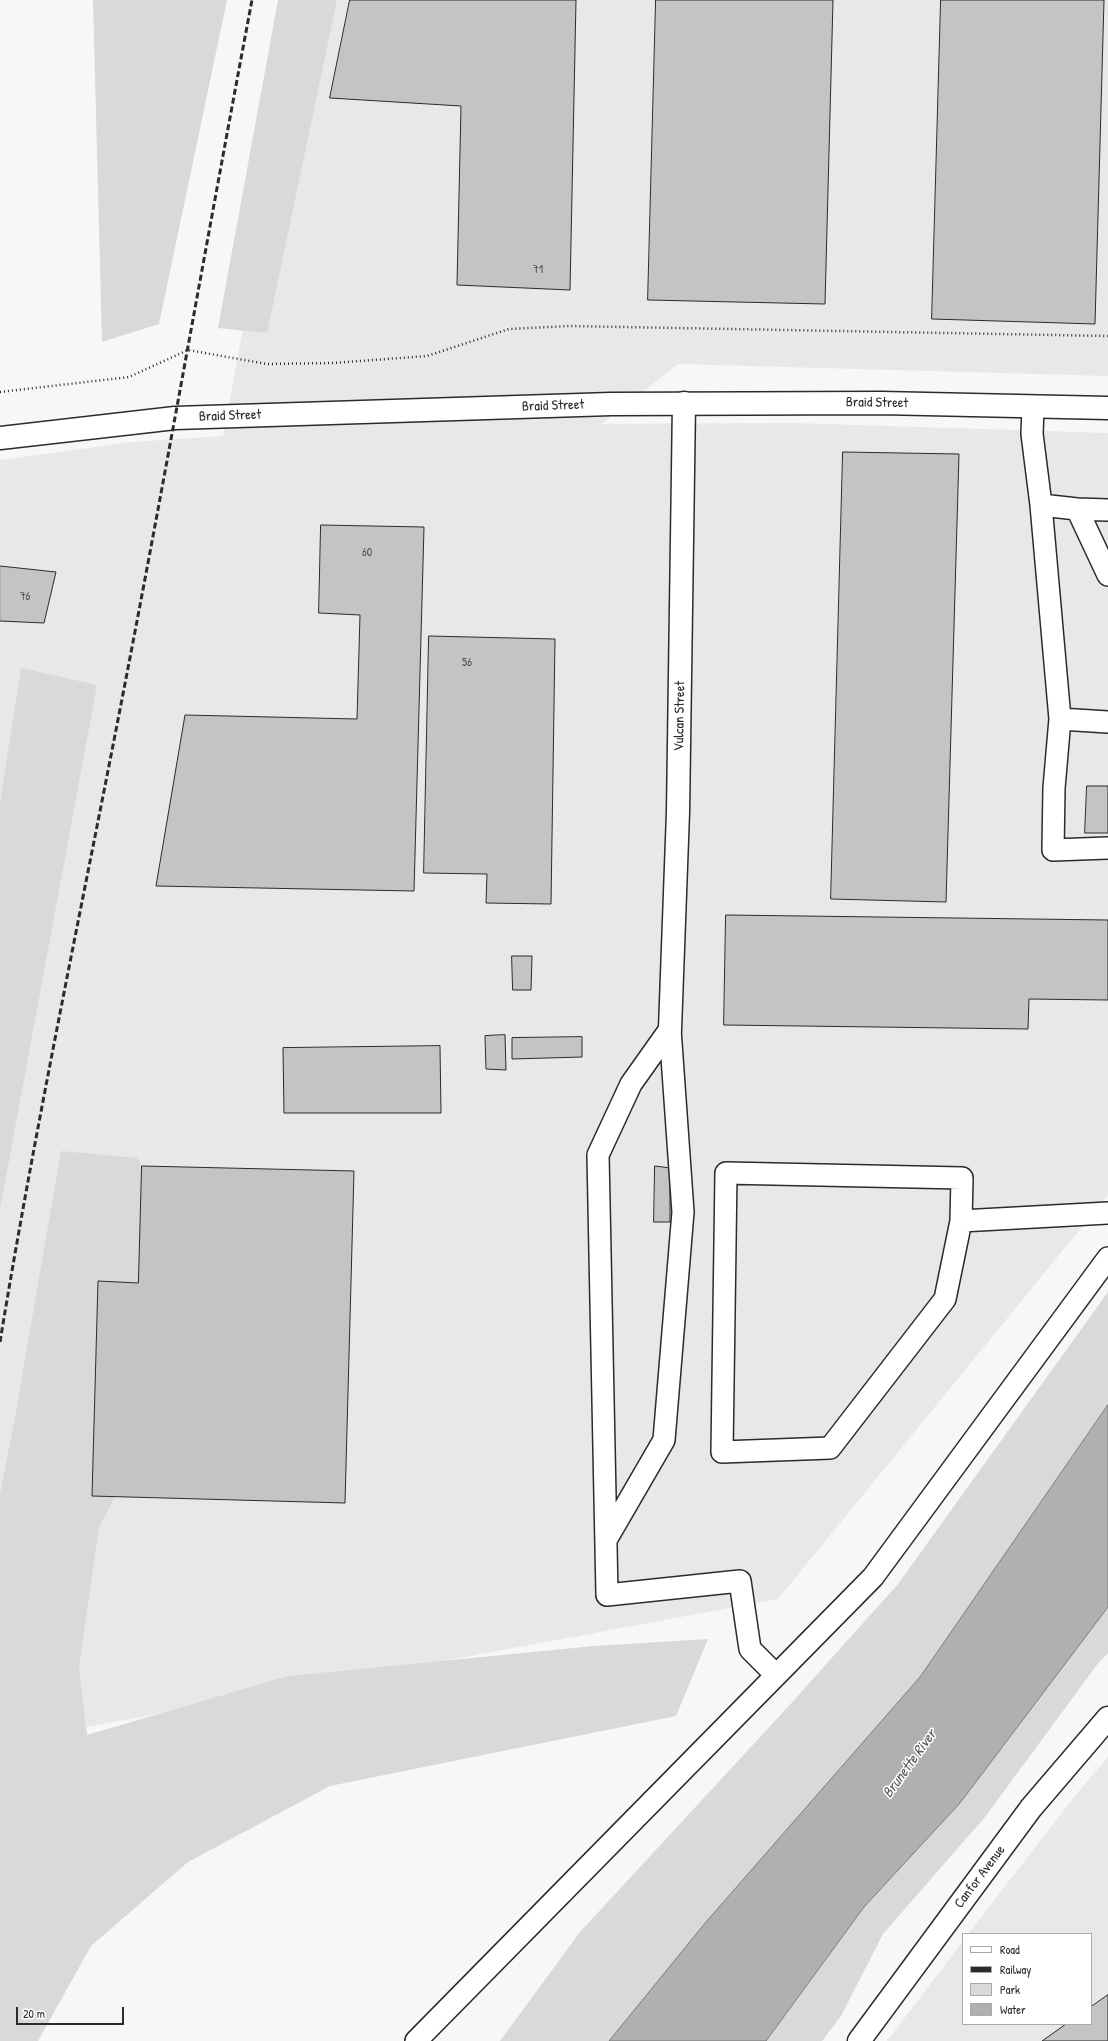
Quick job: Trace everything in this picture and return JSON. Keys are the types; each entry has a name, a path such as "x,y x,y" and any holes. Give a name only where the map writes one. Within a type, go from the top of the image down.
{"street":[{"name":"Braid Street","path":"0,438 175,418 684,403 881,403 1108,408"},
{"name":"Vulcan Street","path":"670,1029 678,812 684,403"},
{"name":"Canfor Avenue","path":"859,2041 1031,1808 1108,1718"}],"lane":[{"path":"1033,407 1032,434 1041,505 1060,719 1054,788 1053,850 1108,848"},
{"path":"1041,505 1077,509 1108,510"},
{"path":"1077,509 1108,575"},
{"path":"1060,719 1108,722"},
{"path":"670,1029 631,1084 598,1155 607,1595 740,1581 750,1649 776,1675"},
{"path":"606,1540 664,1440 683,1212 670,1029"},
{"path":"726,1173 962,1178 961,1221 946,1299 830,1448 722,1452 726,1173"},
{"path":"961,1221 1108,1213"},
{"path":"416,2041 873,1577 1108,1258"}],"path":[{"path":"0,392 129,377 188,350 267,364 332,363 427,356 509,329 569,326 1108,336"}],"shaded area":[{"path":"317,0 1108,0 1108,376 678,364 602,424 795,423 1108,433 1108,1195 778,1599 0,1743 0,460 132,442 223,436 266,205"},
{"path":"1108,1757 1108,2041 887,2041 962,1942 962,2025 1092,2025 1092,1933 969,1933 1078,1792"}],"green space":[{"path":"93,0 227,0 159,324 102,342"},
{"path":"278,0 337,0 267,333 218,328"},
{"path":"21,668 97,685 0,1209 0,803"},
{"path":"61,1151 137,1158 142,1166 138,1283 98,1282 92,1496 115,1497 99,1527 79,1668 87,1735 288,1676 594,1646 708,1639 676,1716 330,1786 188,1862 91,1946 38,2041 0,2041 0,1494 15,1417"},
{"path":"1108,1292 1108,1405 920,1677 706,1922 609,2041 500,2041 580,1932 786,1709 898,1584"},
{"path":"1108,1607 1108,1653 1099,1662 985,1817 883,1934 841,2016 822,2041 766,2041 864,1907 960,1803"}],"water":[{"name":"Brunette River","path":"1108,1405 1108,1607 960,1803 864,1907 766,2041 609,2041 706,1922 920,1677"}],"building":[{"path":"350,0 576,0 570,290 457,285 461,106 330,98"},
{"path":"656,0 833,0 825,304 648,300"},
{"path":"941,0 1104,0 1095,324 932,319"},
{"path":"843,452 959,454 946,902 831,899"},
{"path":"321,525 424,527 414,891 156,886 185,715 357,719 360,615 319,613"},
{"path":"0,566 56,572 44,623 0,621"},
{"path":"429,636 555,639 551,904 486,903 487,874 424,873"},
{"path":"1087,786 1108,786 1108,833 1085,833"},
{"path":"726,915 1108,920 1108,1000 1029,999 1028,1029 724,1025"},
{"path":"512,956 532,956 531,990 513,990"},
{"path":"505,1035 506,1070 486,1069 485,1036"},
{"path":"582,1037 582,1057 512,1059 512,1038"},
{"path":"440,1046 441,1113 284,1113 283,1048"},
{"path":"142,1166 354,1171 345,1503 92,1496 98,1281 138,1283"},
{"path":"655,1166 670,1168 670,1222 654,1222"},
{"path":"1108,1995 1108,2041 1042,2041 1065,2025 1092,2025 1092,2006"}],"railway":[{"path":"0,1342 14,1257 144,584 252,0"}]}
